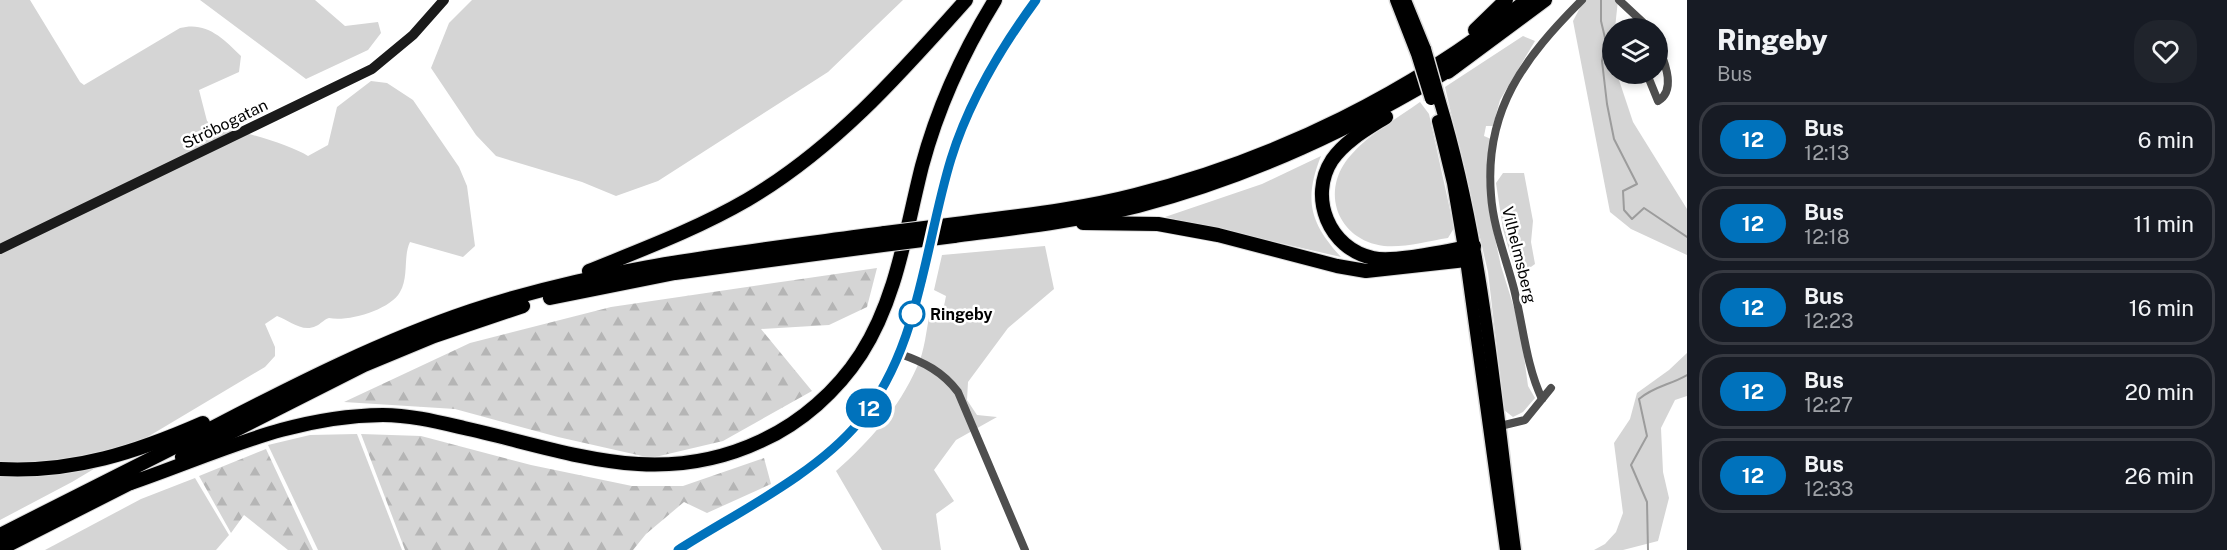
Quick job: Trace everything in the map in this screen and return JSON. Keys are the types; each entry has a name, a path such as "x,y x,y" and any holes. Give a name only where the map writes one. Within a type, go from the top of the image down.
{"highway":[{"path":"131,483 272,430 350,416 387,415 433,421 615,464 647,466 683,465 711,460 769,437 794,423 820,402 861,354 877,325 891,292 936,121 964,54 995,0"},
{"path":"1392,92 1474,31 1506,0"},
{"path":"955,230 1093,204 1206,175 1318,130 1392,92 1448,58 1527,0"},
{"path":"1470,253 1373,259 1354,251 1330,229 1323,212 1321,193 1325,174 1345,146 1545,0"},
{"path":"540,292 702,224 772,184 835,136 862,112 961,5"},
{"path":"1039,224 1137,206 1209,185 1269,163 1323,140 1389,107 1454,67"},
{"path":"0,535 250,408 424,327 610,273 676,261 955,230 1039,224 1158,224 1218,235 1337,266 1366,271 1470,253"},
{"path":"0,549 364,365 481,319 545,299 612,284 884,239"},
{"path":"0,469 53,469 109,458 140,449 213,418 250,408"}],"main road":[{"path":"1396,0 1421,52"},
{"path":"1405,0 1456,159 1494,427 1515,550"},
{"path":"1494,427 1506,550"}],"street":[{"name":"Ströbogatan","path":"0,249 372,69 413,35 444,0"},
{"path":"678,550 825,456 860,421 876,398 900,354 957,140 993,65 1036,0"},
{"name":"Vilhelmsberg","path":"1542,399 1533,381 1514,287 1497,231 1491,196 1493,134 1502,107 1522,67 1549,34 1582,0"},
{"path":"1619,0 1638,18"},
{"path":"1651,84 1658,101 1665,96 1668,84"},
{"path":"900,354 928,365 943,375 958,392 1025,550"},
{"path":"1494,427 1525,420 1551,388"}],"green space":[{"path":"0,0 30,0 84,85 180,28 198,27 214,33 241,56 239,72 199,90 207,121 218,130 264,138 308,156 328,145 337,107 371,81 387,83 413,100 459,167 467,186 475,246 463,257 410,242 400,292 387,304 368,313 347,318 329,318 311,328 296,325 277,316 265,324 275,347 275,356 265,367 72,482 0,520"},
{"path":"200,0 315,0 345,26 378,22 381,33 368,50 306,79"},
{"path":"472,0 903,0 828,72 658,181 616,196 582,182 496,156 476,135 431,68 449,23"},
{"path":"1584,0 1618,0 1616,18 1602,18 1602,84 1620,84 1633,122 1687,209 1687,255 1631,229 1610,212 1573,21"},
{"path":"1523,36 1535,41 1500,100 1493,126 1486,126 1484,136 1491,139 1486,179 1490,215 1501,266 1520,327 1528,386 1535,398 1523,412 1513,417 1504,410 1488,272 1445,87"},
{"path":"1420,102 1429,114 1454,228 1448,238 1416,244 1384,246 1368,242 1344,224 1338,211 1335,198 1336,183 1341,169 1366,140"},
{"path":"1321,156 1312,185 1313,210 1322,232 1341,257 1165,217 1262,184"},
{"path":"1503,173 1524,173 1533,221 1531,242 1535,264 1517,277 1503,229 1496,183"},
{"path":"1045,246 1054,289 1008,328 968,382 967,400 977,415 997,417 956,440 934,470 954,501 936,514 941,550 882,550 836,471 882,424 910,382 922,354 930,313 943,311 946,296 934,290 942,255"},
{"path":"877,268 867,307 829,325 761,329 812,391 723,441 651,458 558,437 455,409 344,402 470,343 611,307"},
{"path":"1687,353 1687,396 1675,400 1661,428 1663,472 1669,498 1658,541 1623,550 1594,550 1605,544 1616,532 1623,513 1614,443 1630,419 1637,393 1669,370"},
{"path":"357,434 402,550 318,550 268,445 310,435"},
{"path":"361,434 421,436 531,465 632,486 683,486 764,458 771,484 707,513 684,502 646,534 633,550 405,550"},
{"path":"266,449 313,550 288,550 244,515 231,533 199,476"},
{"path":"195,478 229,535 216,550 45,550 141,499"}],"waterway":[{"path":"1601,0 1601,21 1606,42 1602,61 1607,104 1614,139 1637,184 1623,191 1624,210 1632,219 1644,208 1687,237"},
{"path":"1648,550 1647,502 1631,465 1647,436 1639,399 1650,391 1687,375"}],"bus line":[{"name":"12","path":"678,550 825,456 860,421 876,398 900,354 957,140 993,65 1036,0"}],"place":[{"name":"Ringeby","path":"912,314"}]}
